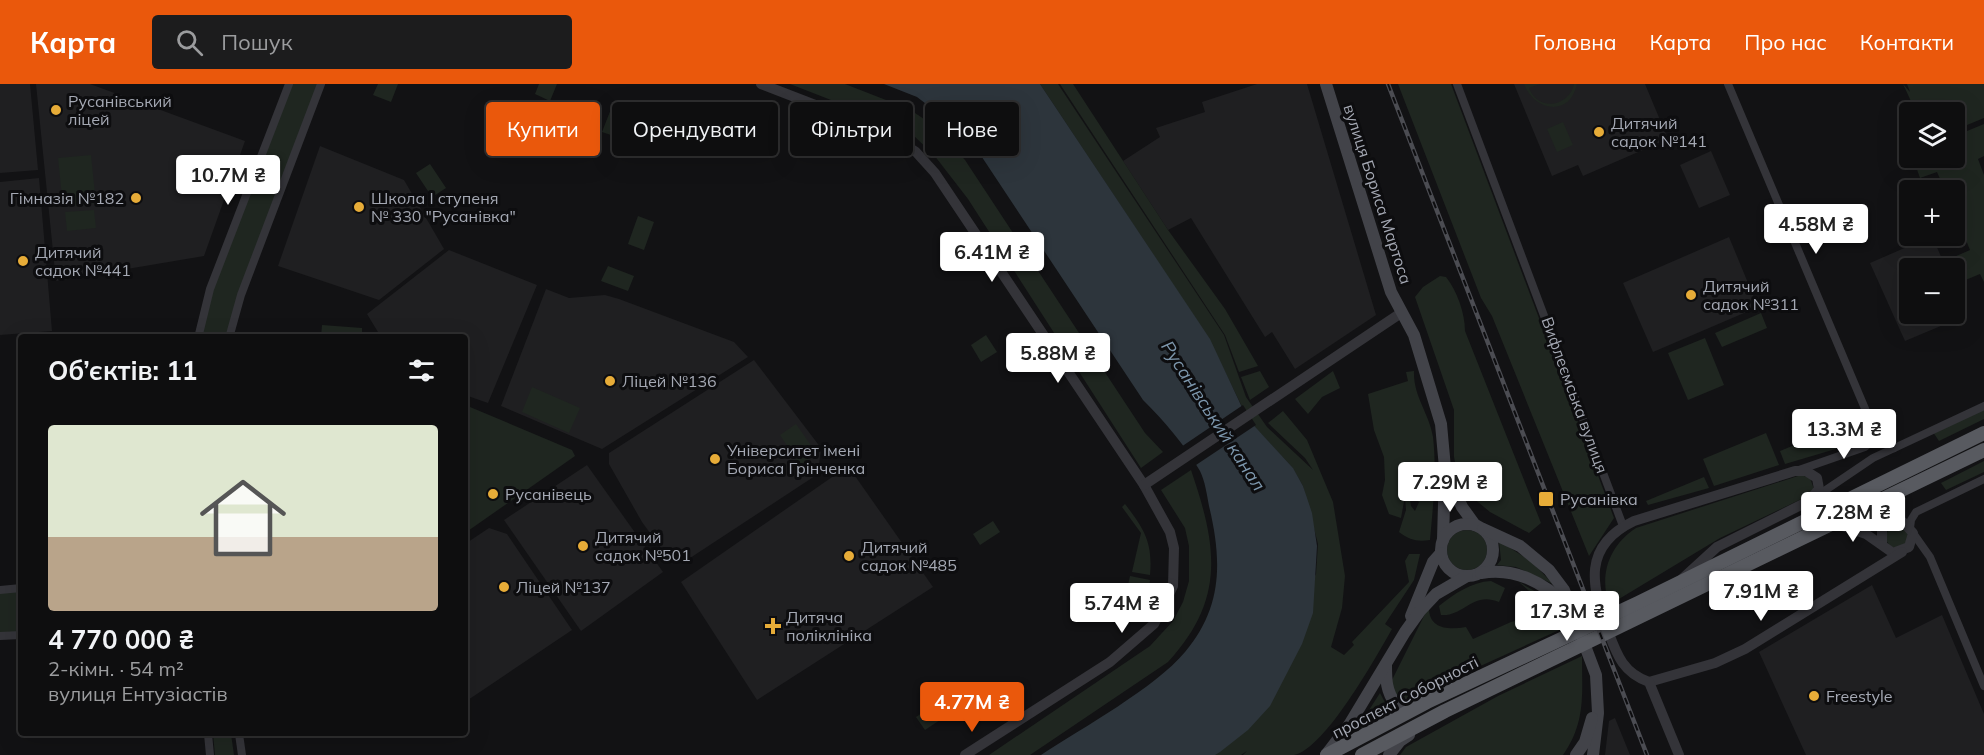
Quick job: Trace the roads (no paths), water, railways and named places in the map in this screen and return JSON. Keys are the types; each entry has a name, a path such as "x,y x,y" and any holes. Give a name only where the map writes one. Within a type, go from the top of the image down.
{"highway":[{"name":"проспект Соборності","path":"1362,755 1534,667 1641,608 1679,582 1984,434"},
{"name":"проспект Соборності","path":"1326,755 1421,705 1527,654 1641,608 1834,523 1984,450"}],"main road":[{"name":"вулиця Бориса Мартоса","path":"1326,84 1388,282 1401,313 1414,335 1441,424 1446,468 1443,540"},
{"name":"вулиця Бориса Мартоса","path":"1446,468 1462,507 1479,527"},
{"path":"1467,576 1453,572 1447,567 1441,553 1443,540 1447,534 1460,525 1479,527 1520,546 1549,570 1560,583 1596,675 1599,697 1593,755"},
{"path":"1479,527 1489,535 1493,551 1487,567 1480,573"},
{"path":"1405,632 1433,562 1441,553"},
{"path":"1326,755 1349,725 1405,632 1431,599 1467,576 1501,571 1537,582 1572,611"},
{"path":"1576,755 1585,742 1592,720 1591,662"},
{"path":"1386,664 1390,696 1396,704 1410,707 1421,705"},
{"path":"1389,755 1400,741 1445,711"}],"street":[{"path":"199,334 210,289 289,84"},
{"path":"230,334 241,295 321,84"},
{"path":"761,84 885,132 916,152 960,207 1144,485 1170,532 1174,548 1173,586 1154,624 1110,662 965,755"},
{"name":"Вифлеємська вулиця","path":"1457,84 1623,526"},
{"path":"1728,84 1877,437 1894,448"},
{"path":"1144,485 1279,397 1401,313"},
{"path":"1679,582 1717,547 1809,501 1860,465 1984,406"},
{"path":"1679,755 1648,682 1630,673 1621,663 1595,593 1593,572 1597,560 1612,536 1623,526 1865,447 1877,437"},
{"path":"1794,471 1812,474 1819,483 1816,495 1809,501"},
{"path":"1648,682 1715,663 1745,649 1906,550 1912,530 1911,520 1916,512 1984,479"},
{"path":"1875,568 1882,558 1881,533 1889,522 1899,520 1912,530 1926,550 1984,686"},
{"path":"1834,523 1856,529 1891,552 1926,550"},
{"path":"0,590 18,588"},
{"path":"0,636 18,635"},
{"path":"208,736 210,755"},
{"path":"239,736 242,755"}],"water":[{"name":"Русанівський канал","path":"884,84 1040,84 1210,339 1247,418 1293,468 1303,486 1312,513 1317,546 1313,613 1302,644 1270,706 1248,730 1215,755 1041,755 1117,707 1156,679 1172,666 1197,635 1207,618 1216,582 1216,545 1206,488 1194,461 1174,434 1143,400 981,156 1019,156 1019,102 925,103 917,97"}],"railway":[{"path":"1388,84 1647,755"}],"place":[{"name":"Русанівський ліцей","path":"56,110"},
{"name":"Дитячий садок №141","path":"1599,132"},
{"name":"Гімназія №182","path":"136,198"},
{"name":"Школа І ступеня № 330 \"Русанівка\"","path":"359,207"},
{"name":"Дитячий садок №441","path":"23,261"},
{"name":"Дитячий садок №311","path":"1691,295"},
{"name":"Ліцей №136","path":"610,381"},
{"name":"Університет імені Бориса Грінченка","path":"715,459"},
{"name":"Русанівець","path":"493,494"},
{"name":"Русанівка","path":"1546,499"},
{"name":"Дитячий садок №501","path":"583,546"},
{"name":"Дитячий садок №485","path":"849,556"},
{"name":"Ліцей №137","path":"504,587"},
{"name":"Дитяча поліклініка","path":"773,626"},
{"name":"Freestyle","path":"1814,696"}]}
